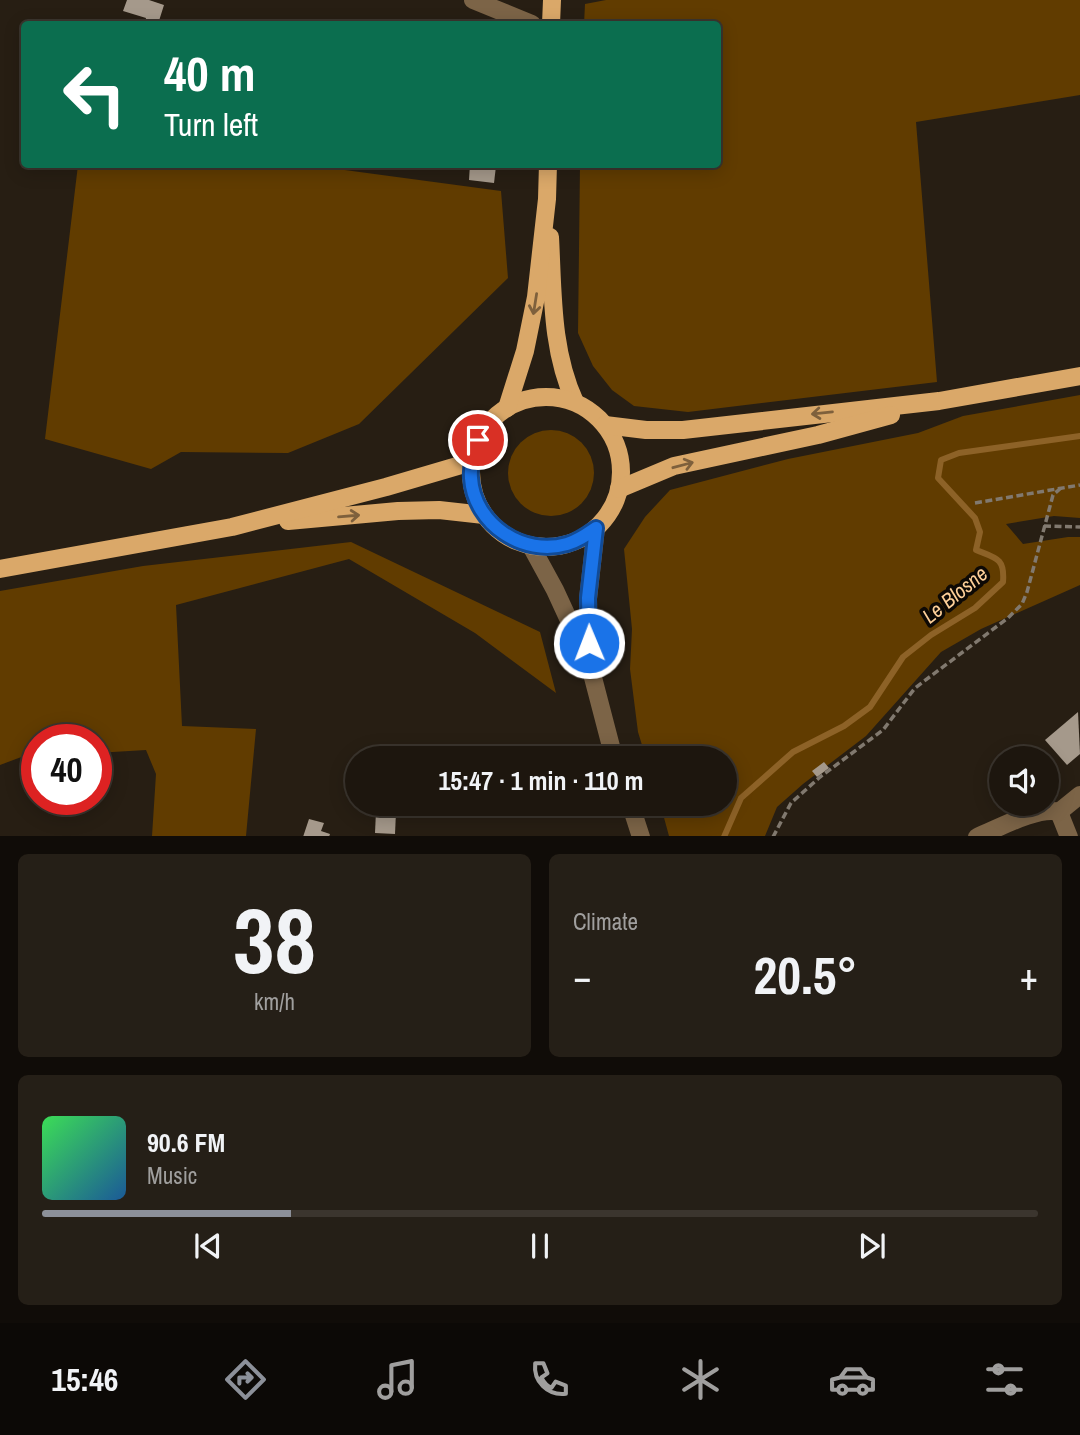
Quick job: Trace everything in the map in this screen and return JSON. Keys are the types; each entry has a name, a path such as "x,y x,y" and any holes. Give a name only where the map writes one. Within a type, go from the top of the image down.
{"main road":[{"path":"551,21 552,0"},
{"path":"507,408 532,321 547,199 548,168"},
{"path":"547,199 557,349 566,383 575,402"},
{"path":"605,425 646,430 683,430 939,401 1080,376"},
{"path":"552,397 575,402 597,416 605,425 620,455 620,489 611,511 596,528 565,544 549,547 513,540 497,529 484,515 475,498 471,461 478,440 490,422 507,408 529,399 552,397"},
{"path":"620,489 674,466 818,435 939,401"},
{"path":"0,569 232,527 386,487 471,461"},
{"path":"232,527 398,511 439,510 484,515"}],"street":[{"path":"473,0 525,21"},
{"path":"590,666 588,598 596,528"},
{"path":"531,545 590,666 611,746"},
{"path":"1069,836 1059,812 1080,796"},
{"path":"635,816 642,836"},
{"path":"976,836 1031,816"}],"path":[{"path":"975,503 1080,485"},
{"path":"773,836 791,803 820,777 883,730 915,688 1008,618 1022,604 1055,493 1062,488"},
{"path":"1044,526 1080,527"}],"shaded area":[{"path":"606,0 1080,0 1080,95 916,122 937,382 688,412 634,406 612,390 593,366 578,333 580,168 721,168 721,21 584,21 585,4"},
{"path":"78,168 330,168 501,191 508,278 359,424 288,453 181,452 151,469 45,439"},
{"path":"1080,395 1080,518 1054,516 1006,524 1023,544 1080,537 1080,585 981,629 941,652 866,736 777,807 765,836 669,836 664,816 737,816 737,746 642,746 630,669 632,629 624,549 645,517 670,490 788,459 918,433 963,416"},
{"path":"543,430 559,430 582,442 591,456 594,473 591,490 582,504 559,516 543,516 527,509 515,497 508,481 508,465 515,449 527,437"},
{"path":"351,542 540,632 556,693 475,633 349,559 176,605 182,726 256,729 246,836 152,836 156,774 146,750 112,752 112,724 21,724 21,757 0,765 0,591 143,566"}],"building":[{"path":"127,0 149,0 164,5 159,21 145,21 146,18 123,11"},
{"path":"470,168 496,168 494,183 469,180"},
{"path":"1078,712 1080,754 1067,765 1059,756 1059,746 1050,746 1045,740"},
{"path":"824,762 829,768 817,777 812,771"},
{"path":"376,816 396,816 395,834 375,833"},
{"path":"309,819 324,823 321,831 330,834 329,836 303,836"}],"waterway":[{"name":"Le Blosne","path":"724,836 741,798 793,752 844,726 870,707 903,657 931,635 975,608 1003,582 1001,563 976,550 980,532 975,518 938,478 941,460 959,453 1080,436"}],"route":[{"path":"478,440 471,461 471,480 475,498 484,515 497,529 513,540 549,547 581,538 596,528 588,598 589,643"}]}
